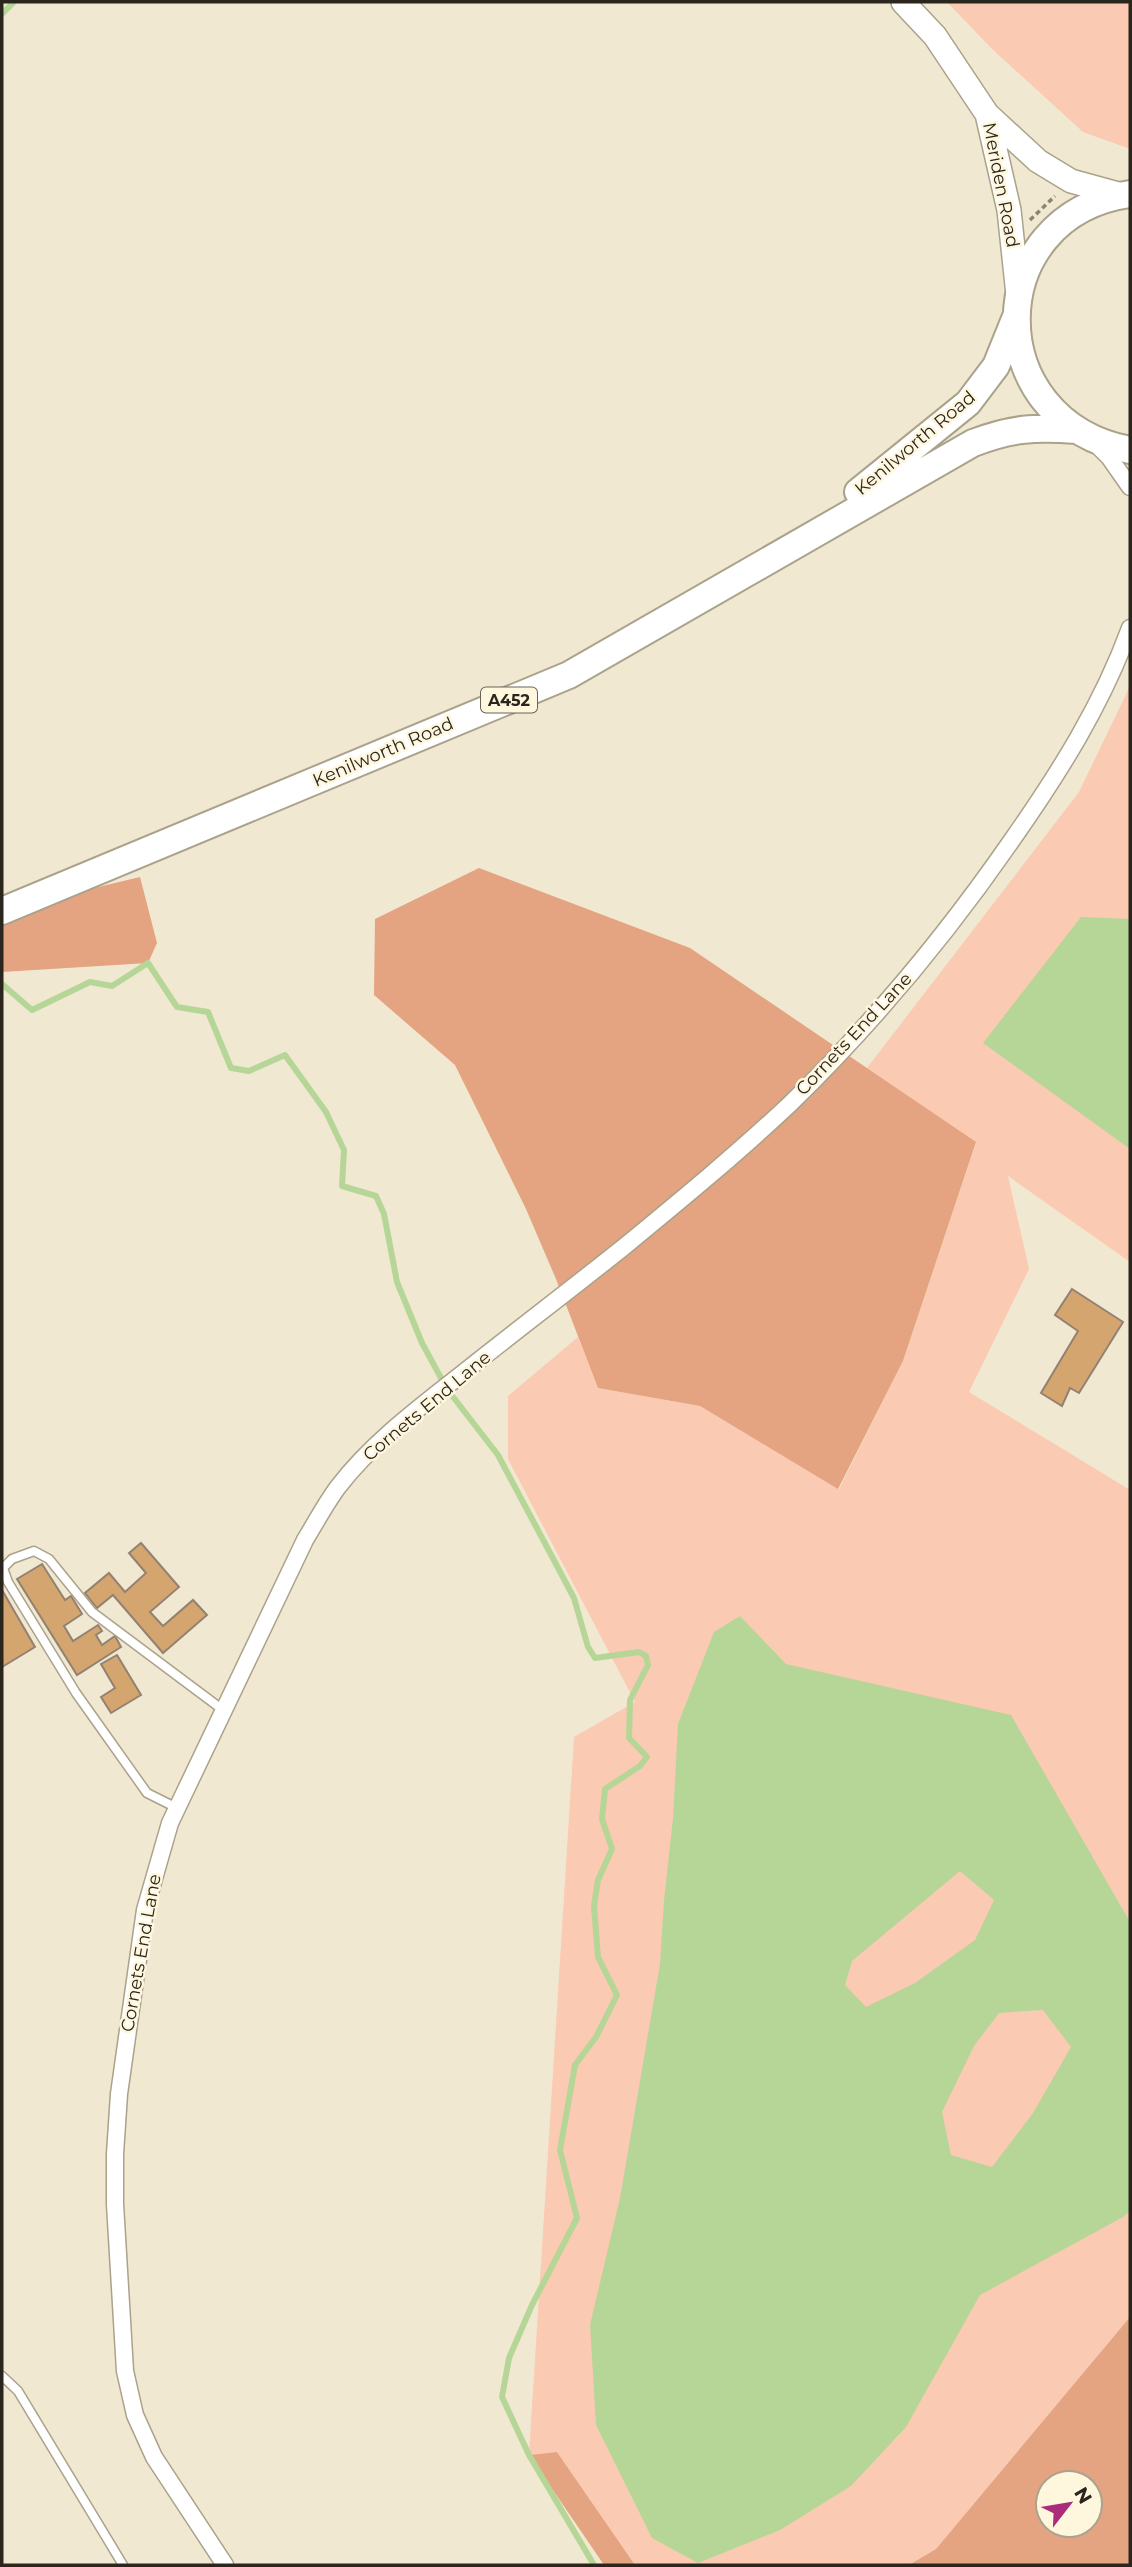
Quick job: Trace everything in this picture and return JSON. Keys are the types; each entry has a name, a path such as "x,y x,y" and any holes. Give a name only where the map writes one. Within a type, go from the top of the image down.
{"highway":[{"name":"Kenilworth Road","path":"789,549 968,403 996,366 1032,261 1053,231 1075,214 1126,194"},
{"path":"1017,308 1020,349 1031,381 1053,411 1081,433 1130,450"},
{"name":"Kenilworth Road","path":"2,911 569,675 972,443 1021,428 1081,433"}],"main road":[{"name":"Meriden Road","path":"903,2 935,36 987,114 1038,161 1071,181 1126,194"},
{"name":"Meriden Road","path":"987,114 1013,235 1017,308"}],"street":[{"path":"1081,433 1109,457 1130,487"},
{"name":"Cornets End Lane","path":"225,2565 171,2485 144,2438 129,2396 120,2315 115,2204 119,2094 145,1910 155,1868 177,1808 305,1540 322,1510 351,1471 430,1399 625,1245 733,1155 791,1102 850,1041 939,939 1023,825 1081,736 1105,689 1130,628"}],"lane":[{"path":"177,1808 147,1793 76,1693 8,1582 3,1568 12,1559 34,1551 49,1559 92,1612 223,1710"},
{"path":"2,2376 18,2391 123,2565"}],"path":[{"path":"1013,235 1071,181"}],"shaded area":[{"path":"947,2 1130,2 1130,149 1083,132 991,48"},
{"path":"1130,686 1130,1262 1008,1176 1029,1269 969,1392 1130,1490 1130,2317 936,2549 909,2565 635,2565 557,2452 529,2455 574,1737 635,1702 508,1459 508,1396 578,1337 598,1388 700,1406 839,1489 903,1361 976,1143 867,1068 1079,792"},
{"path":"479,868 690,948 976,1142 903,1361 838,1489 700,1406 598,1388 526,1209 455,1065 374,995 375,919"},
{"path":"140,877 157,943 148,963 2,972 2,910"},
{"path":"1081,917 1130,919 1130,1149 983,1043"},
{"path":"740,1616 786,1664 1011,1715 1130,1922 1130,2211 980,2295 906,2427 851,2486 780,2530 698,2563 652,2538 596,2425 590,2325 620,2198 660,1964 678,1724 714,1632","holes":["960,1871 994,1900 975,1940 915,1983 866,2007 845,1985 852,1961","1043,2010 1071,2047 1033,2113 992,2167 951,2155 942,2112 974,2046 999,2013"]},
{"path":"1130,2317 1130,2565 909,2565 936,2549"},
{"path":"557,2452 635,2565 604,2565 529,2455"}],"building":[{"path":"1072,1289 1123,1322 1079,1393 1070,1388 1062,1406 1041,1393 1078,1331 1055,1315"},
{"path":"141,1543 179,1587 150,1612 163,1626 193,1600 207,1615 163,1653 113,1595 97,1608 85,1593 109,1573 125,1592 146,1573 129,1553"},
{"path":"42,1564 65,1600 71,1596 82,1614 64,1626 73,1641 98,1625 102,1631 96,1635 102,1645 115,1636 121,1647 77,1675 17,1579"},
{"path":"2,1590 35,1647 2,1667"},
{"path":"117,1655 141,1695 111,1713 101,1697 115,1688 101,1664"}],"waterway":[{"path":"2,14 14,2"},
{"path":"2,984 32,1010 90,982 112,986 148,963 177,1007 208,1012 231,1068 249,1071 285,1055 326,1112 344,1150 342,1186 376,1196 384,1214 397,1282 422,1343 447,1389 498,1455 574,1598 588,1647 595,1658 639,1652 646,1656 648,1665 630,1700 629,1738 647,1757 640,1766 605,1789 602,1819 612,1849 598,1880 594,1906 598,1957 617,1995 596,2037 575,2065 560,2150 577,2218 532,2305 509,2358 502,2397 529,2455 594,2565"}]}
